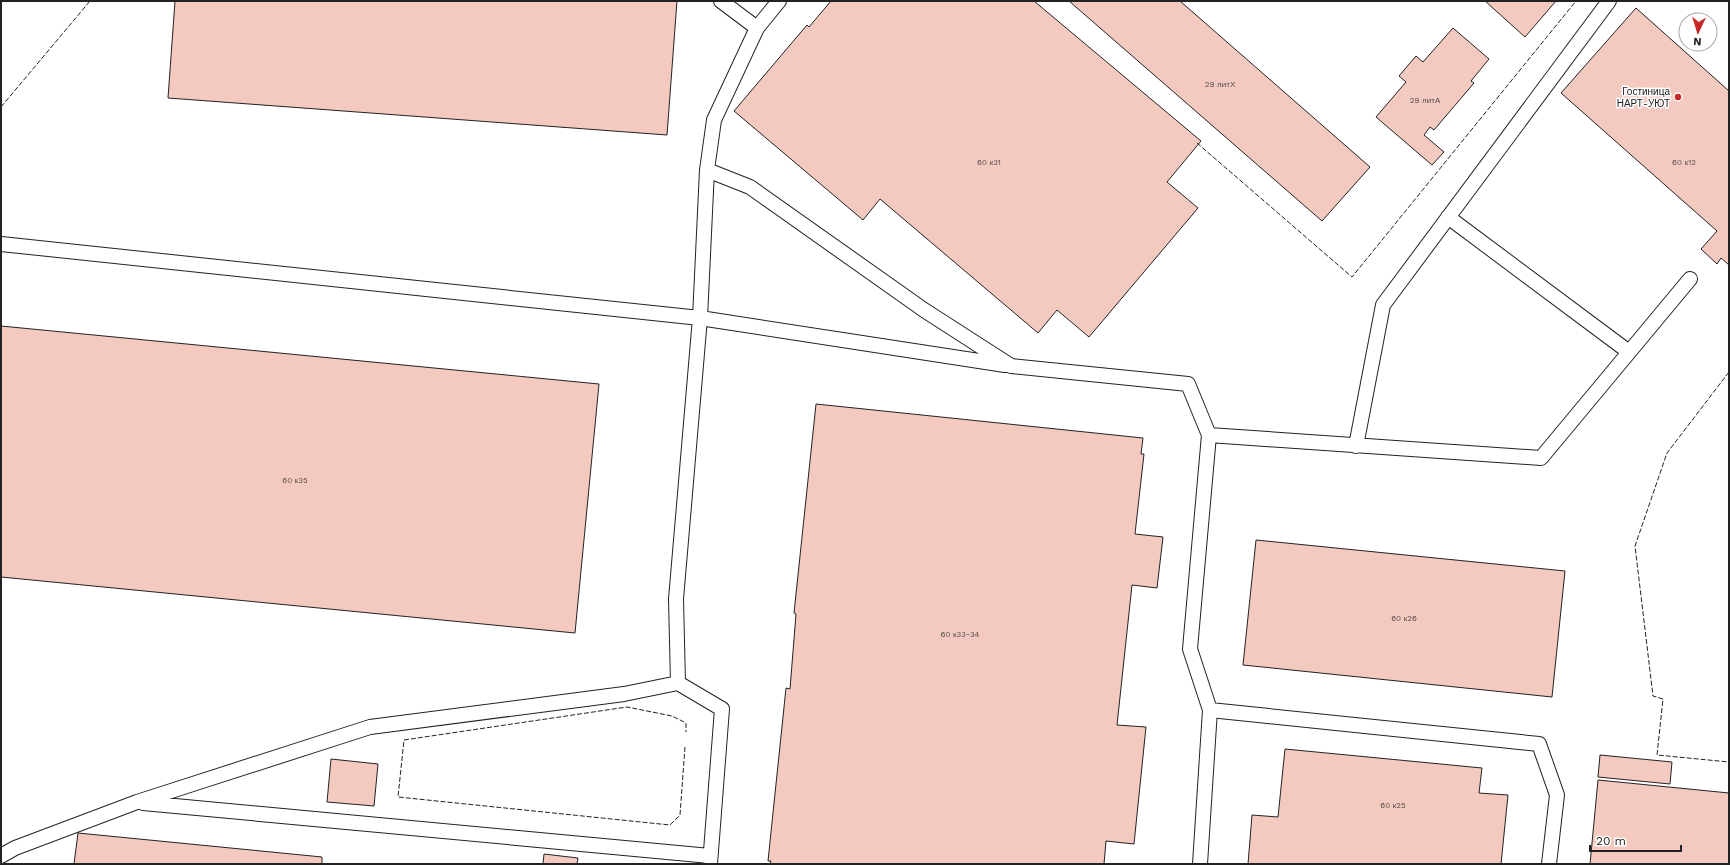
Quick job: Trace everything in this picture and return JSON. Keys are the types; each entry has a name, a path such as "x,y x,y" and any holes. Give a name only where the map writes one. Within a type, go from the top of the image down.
{"lane":[{"path":"721,1 757,28"},
{"path":"678,683 676,598 700,318 707,170 714,120 757,28 779,1"},
{"path":"1356,446 1383,305 1609,1"},
{"path":"707,170 750,188 924,310 1011,366"},
{"path":"1448,217 1629,352"},
{"path":"1,244 700,318 1011,366 1188,384 1210,435 1190,649 1210,710 1200,864"},
{"path":"1210,435 1541,458 1690,279"},
{"path":"1,856 16,848 137,802 370,726 624,694 678,683 722,709 710,860 137,802"},
{"path":"1210,710 1539,744 1557,795 1549,864"}],"building":[{"path":"175,1 677,1 667,135 168,98"},
{"path":"831,1 1034,1 1201,141 1167,182 1198,208 1089,337 1057,310 1038,333 880,199 863,220 734,111 807,25 809,27"},
{"path":"1069,1 1180,1 1370,167 1322,221"},
{"path":"1485,1 1556,1 1525,37"},
{"path":"1636,8 1678,45 1678,52 1685,52 1729,91 1729,265 1721,258 1717,264 1701,249 1717,231 1561,93"},
{"path":"1453,28 1489,59 1471,81 1474,83 1434,130 1430,127 1424,135 1444,152 1432,165 1376,117 1406,82 1399,76 1416,56 1423,62"},
{"path":"1,326 599,384 575,633 1,577"},
{"path":"816,404 1143,438 1141,454 1144,454 1135,534 1163,537 1157,588 1132,585 1117,725 1146,727 1134,844 1106,841 1104,864 770,864 771,861 768,861 786,688 790,689 796,614 794,613"},
{"path":"1256,540 1565,571 1552,697 1243,665"},
{"path":"1285,749 1482,768 1479,793 1508,795 1501,864 1248,864 1252,815 1278,817"},
{"path":"1600,755 1672,762 1670,784 1598,777"},
{"path":"331,759 378,764 374,806 327,802"},
{"path":"1598,780 1729,793 1729,864 1590,864"},
{"path":"78,833 322,857 322,864 74,864"},
{"path":"544,854 578,858 577,864 543,864"}],"fence":[{"path":"1,107 90,1"},
{"path":"1197,143 1352,277 1576,1"},
{"path":"1729,372 1667,453 1635,546 1653,696 1663,699 1657,755 1729,762"},
{"path":"685,747 680,815 670,825 398,797 404,740 627,707 672,716 686,723 686,732"}],"place":[{"name":"Гостиница НАРТ-УЮТ","path":"1678,97"}]}
